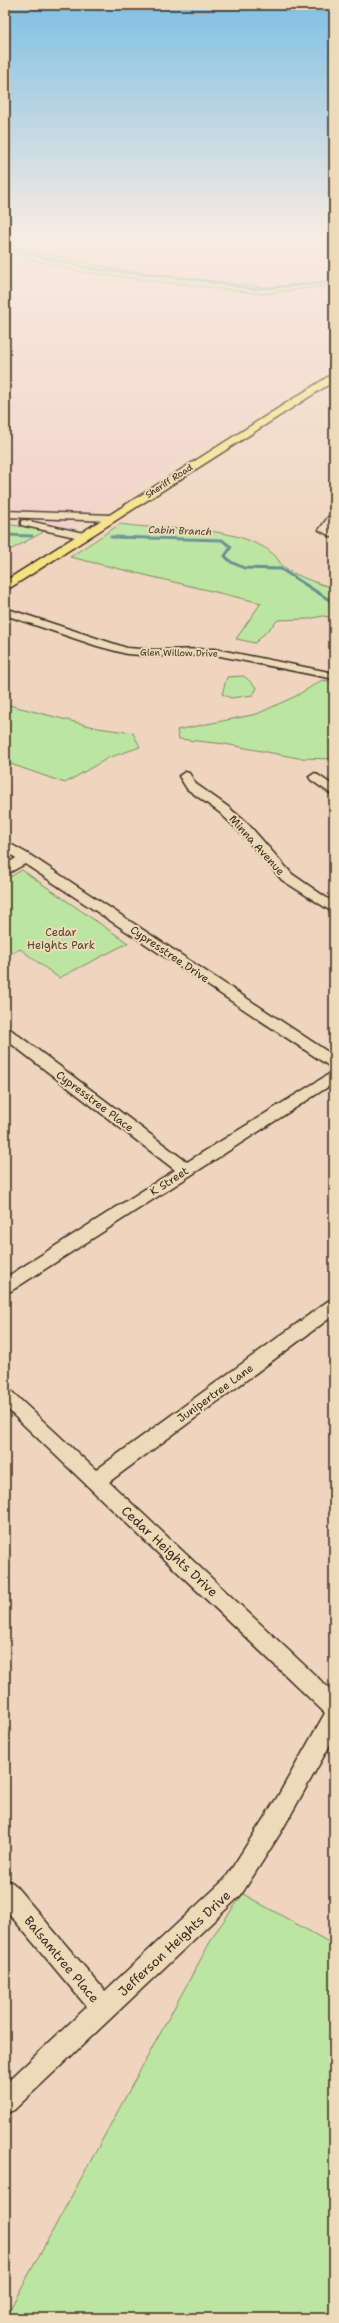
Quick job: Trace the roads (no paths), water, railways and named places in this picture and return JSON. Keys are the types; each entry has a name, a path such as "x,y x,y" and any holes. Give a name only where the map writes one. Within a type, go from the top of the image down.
{"main road":[{"name":"Sheriff Road","path":"5,587 334,376"}],"street":[{"path":"5,514 111,518"},
{"path":"334,515 324,530 334,535"},
{"path":"5,520 52,527 84,536"},
{"name":"Glen Willow Drive","path":"5,611 101,644 127,651 155,653 214,652 334,676"},
{"name":"Minna Avenue","path":"185,776 191,786 223,809 244,828 287,877 334,910"},
{"path":"315,777 334,792"},
{"name":"Cypresstree Drive","path":"5,845 334,1063"},
{"path":"5,871 25,858"},
{"name":"Cypresstree Place","path":"7,1037 186,1170"},
{"name":"K Street","path":"5,1286 334,1076"},
{"name":"Junipertree Lane","path":"96,1481 334,1306"},
{"name":"Cedar Heights Drive","path":"5,1396 334,1707"},
{"name":"Jefferson Heights Drive","path":"5,2101 233,1887 261,1846 298,1784 334,1717"},
{"name":"Balsamtree Place","path":"5,1891 104,2009"}],"waterway":[{"name":"Cabin Branch","path":"5,535 32,536"},
{"name":"Cabin Branch","path":"111,537 222,540 231,547 225,556 231,562 244,568 281,569 334,603"}],"park label":[{"name":"Cedar Heights Park","path":"61,938"}]}
